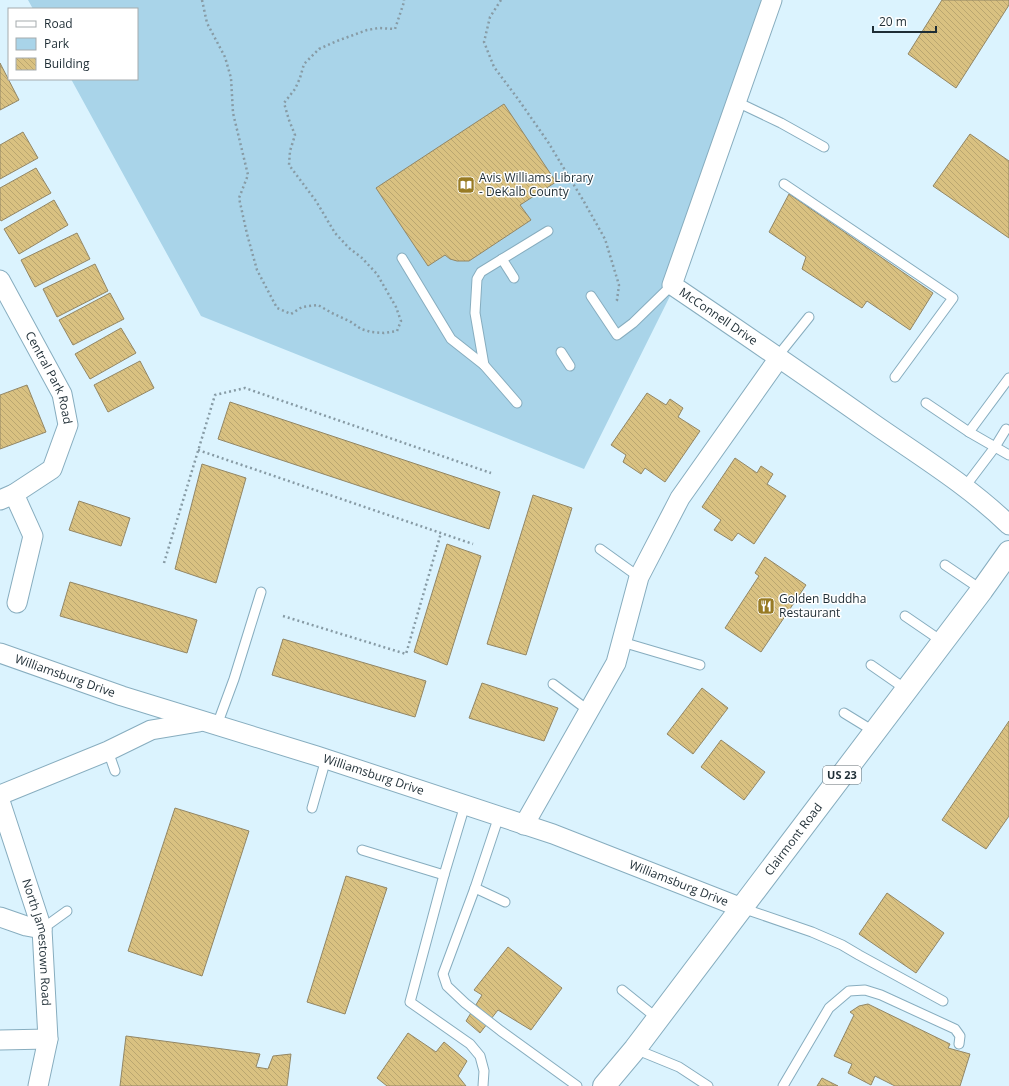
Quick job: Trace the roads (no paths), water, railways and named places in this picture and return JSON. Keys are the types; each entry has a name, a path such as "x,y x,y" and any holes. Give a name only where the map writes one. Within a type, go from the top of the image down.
{"main road":[{"name":"Clairmont Road","path":"604,1086 658,1019 907,690 1009,552"}],"street":[{"name":"McConnell Drive","path":"772,0 672,284 964,488 1009,525"},
{"name":"Central Park Road","path":"0,280 62,394 68,425 52,469 7,497"},
{"path":"524,825 616,663 639,577 680,498 778,358"},
{"path":"7,497 33,536 17,603"},
{"name":"Williamsburg Drive","path":"0,653 122,696 326,759 553,834 742,908"},
{"path":"0,795 108,751 151,730 210,723"},
{"name":"North Jamestown Road","path":"0,801 42,929 48,1039 38,1086"},
{"path":"0,917 26,926 42,929"},
{"path":"0,1040 48,1039"}],"lane":[{"path":"737,102 781,123 824,147"},
{"path":"784,184 953,298 895,378"},
{"path":"484,365 476,313 477,279 480,272 548,231"},
{"path":"402,258 451,339 484,365 517,403"},
{"path":"502,259 514,278"},
{"path":"591,296 617,334 633,323 672,284"},
{"path":"778,358 809,317"},
{"path":"561,352 570,366"},
{"path":"969,432 1009,378"},
{"path":"926,403 969,432 1009,455"},
{"path":"964,488 995,447 1006,429"},
{"path":"600,549 639,577"},
{"path":"945,565 982,590"},
{"path":"210,723 234,679 261,592"},
{"path":"905,616 943,642"},
{"path":"622,642 700,665"},
{"path":"871,665 907,690"},
{"path":"553,684 589,711"},
{"path":"844,712 875,732"},
{"path":"108,751 116,771"},
{"path":"312,808 326,759"},
{"path":"465,805 444,875 410,1002 470,1044 480,1056 484,1071 483,1086"},
{"path":"499,816 475,888 443,974 447,986 465,1003 576,1086"},
{"path":"362,850 444,875"},
{"path":"475,888 505,902"},
{"path":"742,908 812,932 842,945 943,1001"},
{"path":"42,929 67,911"},
{"path":"622,990 658,1019"},
{"path":"783,1086 829,1008 849,991 865,990 881,995 955,1029 960,1036 959,1044"},
{"path":"635,1049 679,1067 708,1086"}],"place":[{"name":"Avis Williams Library - DeKalb County","path":"466,185"},
{"name":"Golden Buddha Restaurant","path":"766,606"}]}
